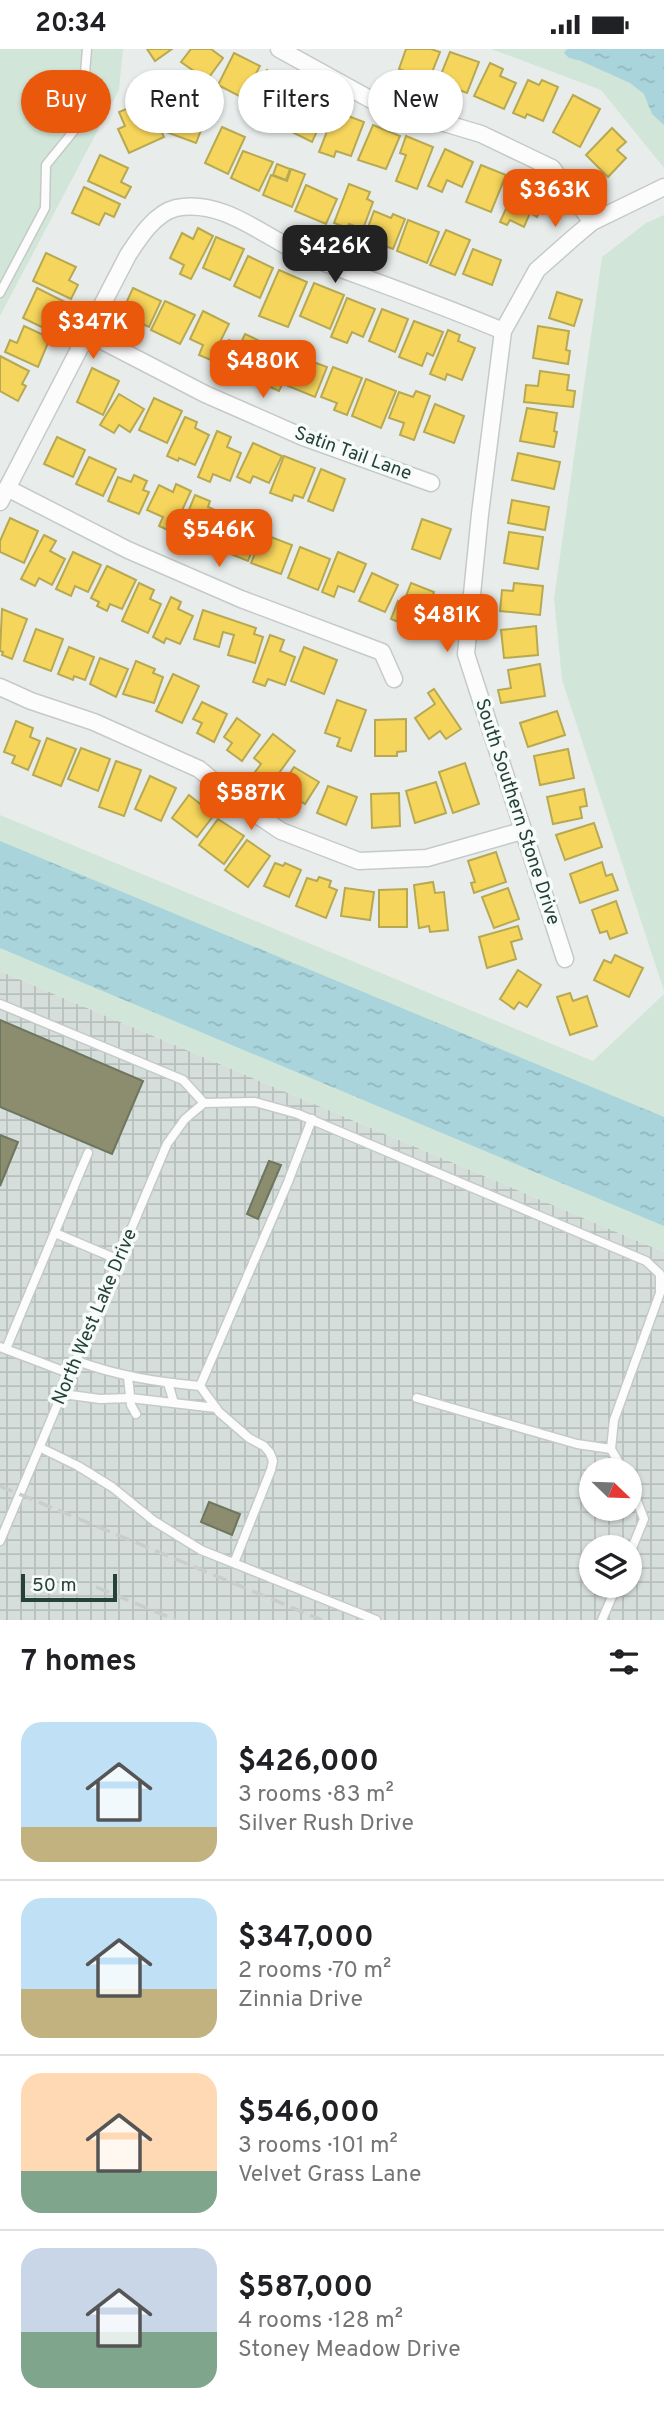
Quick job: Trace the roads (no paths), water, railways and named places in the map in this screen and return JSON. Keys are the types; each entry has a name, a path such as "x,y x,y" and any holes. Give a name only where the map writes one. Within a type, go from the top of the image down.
{"street":[{"path":"279,49 377,103 481,134 552,168 592,222"},
{"path":"394,679 382,653 241,599 4,495 128,255 148,226 174,208 204,207 242,221 306,255 503,331 537,270 592,222 664,187"},
{"name":"South Southern Stone Drive","path":"503,331 466,655 565,959"},
{"name":"Satin Tail Lane","path":"87,333 205,394 303,437 431,483"},
{"path":"0,687 31,701 94,722 199,769 281,831 359,861 427,858 522,831"}],"lane":[{"path":"0,293 45,208 46,165 80,122 87,49"},
{"path":"0,1004 183,1080 204,1103 255,1102 312,1119 646,1261 660,1274 660,1293 614,1420 611,1449 616,1458"},
{"name":"North West Lake Drive","path":"0,1541 167,1144 185,1119 204,1103"},
{"path":"200,1386 288,1182 312,1119"},
{"path":"71,1374 3,1348 88,1153"},
{"path":"55,1233 119,1260"},
{"path":"77,1361 128,1377 200,1386 216,1408 270,1453 273,1461 271,1470 234,1563"},
{"path":"128,1377 136,1414"},
{"path":"168,1383 174,1403"},
{"path":"63,1394 100,1399 131,1398 216,1408"},
{"path":"417,1398 578,1444 611,1449"},
{"path":"41,1448 112,1487 153,1521 201,1550 376,1620"},
{"path":"637,1535 644,1518 642,1513"},
{"path":"602,1620 611,1598"}],"water":[{"path":"567,49 664,49 664,125 652,114 644,94 630,83 569,58 564,53"},
{"path":"0,841 664,1117 664,1226 0,948"}],"railway":[{"path":"0,1486 322,1620"},
{"path":"96,1587 176,1620"}]}
